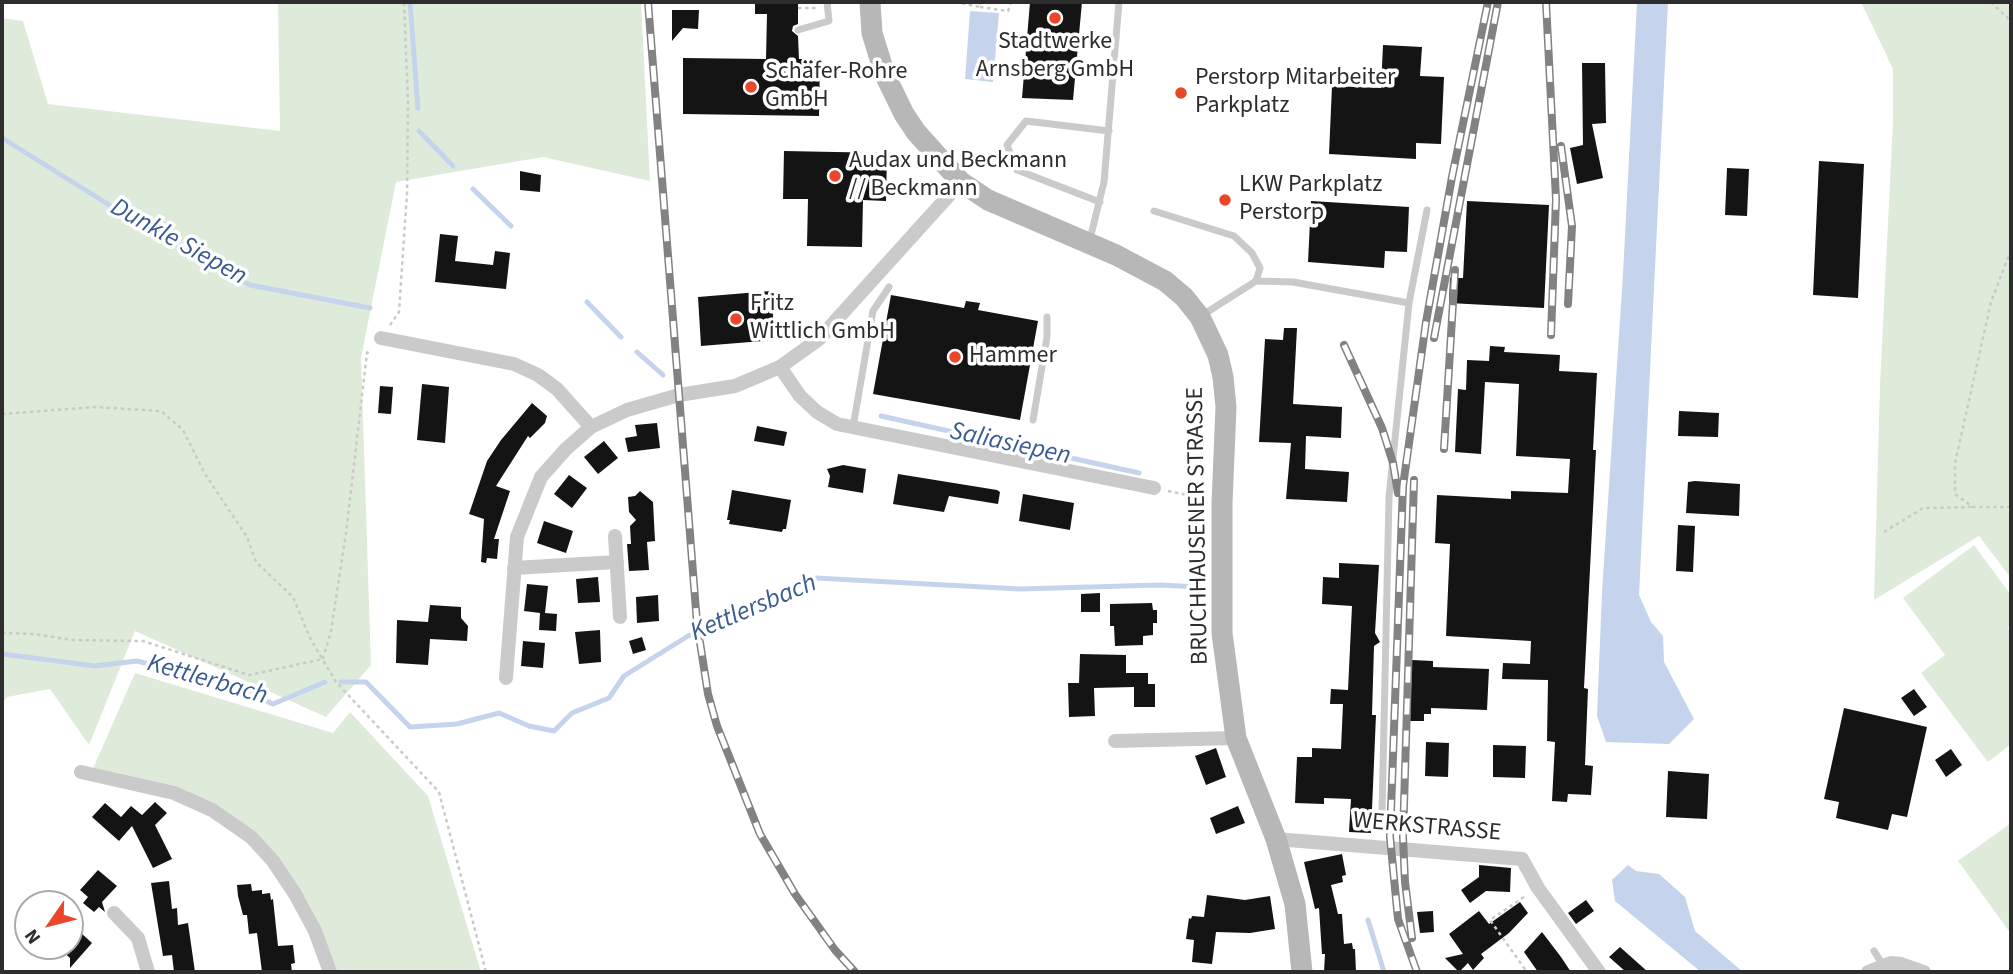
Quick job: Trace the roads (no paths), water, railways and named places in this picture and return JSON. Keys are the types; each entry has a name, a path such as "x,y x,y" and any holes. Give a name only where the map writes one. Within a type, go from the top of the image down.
{"street":[{"name":"BRUCHHAUSENER STRASSE","path":"870,2 872,33 885,75 904,114 916,132 961,182 988,200 1088,243 1165,281 1184,297 1200,317 1218,355 1226,407 1222,503 1222,634 1236,738 1276,839 1294,904 1302,972"},
{"path":"506,678 517,537 541,477 566,449 591,427 640,406 679,394 735,386 780,368 819,339 961,182"},
{"path":"381,338 514,364 538,375 557,389 591,427"},
{"path":"780,368 800,396 817,412 837,424 1154,488"},
{"path":"615,536 620,617"},
{"path":"514,568 617,562"},
{"path":"1115,741 1236,738"},
{"path":"80,772 174,793 212,810 251,837 273,861 299,901 315,931 330,972"},
{"name":"WERKSTRASSE","path":"1276,839 1522,859 1538,888 1599,972"},
{"path":"114,913 138,938 148,972"},
{"path":"1868,972 1883,965 1901,964 1924,972"}],"lane":[{"path":"1088,243 1100,202 1119,2"},
{"path":"798,30 829,21 827,5"},
{"path":"1100,202 1017,170 1007,145 1026,121 1108,131"},
{"path":"1382,813 1389,498 1409,303 1427,209"},
{"path":"1154,211 1234,236 1252,253 1260,268 1256,281"},
{"path":"1200,317 1256,281 1293,282 1409,303"},
{"path":"853,427 873,311 889,287"},
{"path":"1033,420 1047,337 1047,317"},
{"path":"1874,951 1883,965"}],"water":[{"path":"1637,2 1668,2 1639,595 1651,622 1663,636 1664,662 1694,719 1669,744 1606,742 1597,716"},
{"path":"970,11 999,13 993,82 965,79"},
{"path":"1628,865 1636,871 1659,874 1685,897 1695,931 1743,972 1701,972 1615,901 1612,880"}],"waterway":[{"name":"Saliasiepen","path":"410,2 418,108"},
{"name":"Saliasiepen","path":"419,131 453,166"},
{"name":"Dunkle Siepen","path":"2,138 151,231 250,285 370,308"},
{"name":"Saliasiepen","path":"473,189 511,226"},
{"name":"Saliasiepen","path":"587,302 621,337"},
{"name":"Saliasiepen","path":"637,352 663,375"},
{"name":"Saliasiepen","path":"881,416 1139,473"},
{"name":"Kettlersbach","path":"341,682 366,682 410,727 457,724 499,713 529,726 554,731 572,713 609,698 624,676 688,636 816,578 1020,589 1160,585 1198,587"},
{"name":"Kettlerbach","path":"2,654 95,666 137,661 224,683 273,704 325,682"},
{"name":"Kettlersbach","path":"1368,920 1384,972"}],"railway":[{"path":"648,2 697,623 708,694 717,726 760,834 795,894 835,950 855,972"},
{"path":"1417,972 1398,919 1390,837 1403,486 1426,322 1488,2"},
{"path":"1434,338 1498,2"},
{"path":"1546,2 1556,199 1551,335"},
{"path":"1561,146 1572,226 1568,304"},
{"path":"1444,449 1455,270"},
{"path":"1344,345 1382,428 1393,463 1398,493"},
{"path":"1412,938 1403,837 1414,480"}],"place":[{"name":"Stadtwerke Arnsberg GmbH","path":"1055,18"},
{"name":"Schäfer-Rohre GmbH","path":"751,87"},
{"name":"Perstorp Mitarbeiter Parkplatz","path":"1181,93"},
{"name":"Audax und Beckmann // Beckmann","path":"835,176"},
{"name":"LKW Parkplatz Perstorp","path":"1225,200"},
{"name":"Fritz Wittlich GmbH","path":"736,319"},
{"name":"Hammer","path":"955,357"}]}
